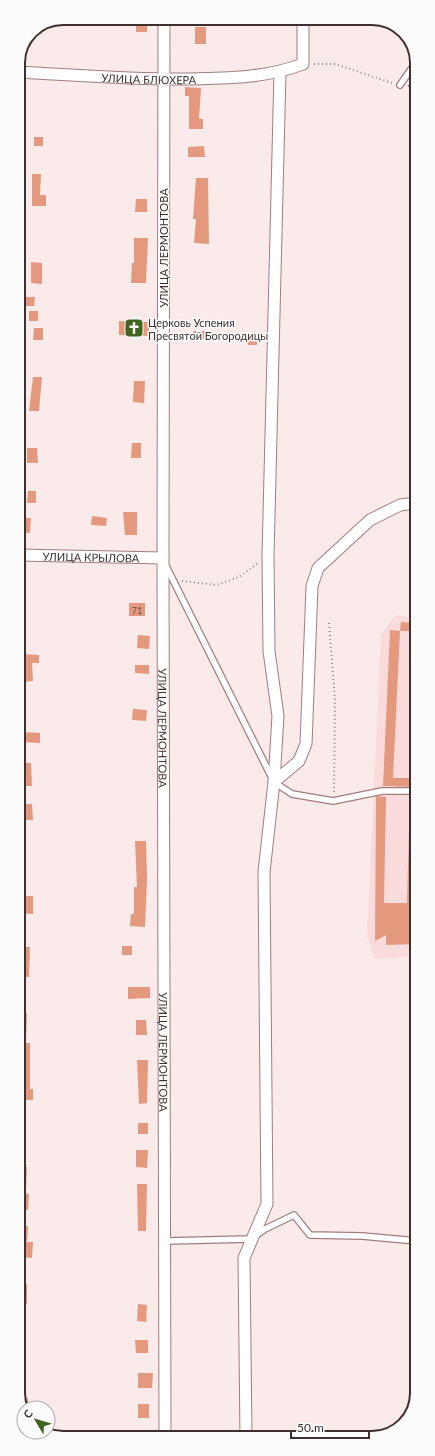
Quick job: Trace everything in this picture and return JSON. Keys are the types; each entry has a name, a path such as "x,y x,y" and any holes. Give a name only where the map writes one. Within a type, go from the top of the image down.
{"street":[{"name":"УЛИЦА ЛЕРМОНТОВА","path":"164,25 163,558 165,1431"},
{"path":"302,64 303,25"},
{"name":"УЛИЦА БЛЮХЕРА","path":"25,72 164,79 236,78 280,72 302,64"},
{"path":"246,1431 244,1258 267,1204 264,872 274,782 278,716 269,651 268,556 280,72"},
{"path":"274,782 299,761 306,744 312,586 318,568 370,520 400,505 410,504"},
{"name":"УЛИЦА КРЫЛОВА","path":"25,554 163,558"}],"lane":[{"path":"400,86 410,71"},
{"path":"163,558 274,782 292,794 333,801 382,791 410,791"},
{"path":"165,1241 251,1239 264,1229 294,1215 310,1235 362,1236 410,1240"}],"path":[{"path":"302,64 335,64 400,86 410,86"},
{"path":"173,580 217,585 239,577 268,556"},
{"path":"329,623 335,701 333,801"}],"shaded area":[{"path":"395,615 410,617 410,956 375,959 367,937 381,635"}],"building":[{"path":"136,25 147,25 147,32 136,32"},
{"path":"195,27 206,27 206,44 195,44"},
{"path":"185,87 201,88 199,119 203,119 203,129 189,129 189,96 185,96"},
{"path":"34,137 43,137 43,146 34,146"},
{"path":"204,146 205,157 188,157 188,147"},
{"path":"32,174 41,174 40,195 46,195 46,206 32,206"},
{"path":"196,178 208,178 209,244 194,243 196,219 193,219"},
{"path":"136,199 147,199 147,212 135,212"},
{"path":"134,238 148,238 146,283 131,283 132,263 134,263"},
{"path":"31,262 42,263 42,284 31,283"},
{"path":"25,297 35,297 34,306 25,306"},
{"path":"29,311 38,311 38,321 29,321"},
{"name":"Церковь Успения Пресвятой Богородицы","path":"119,321 149,322 149,336 119,335"},
{"path":"34,328 43,328 43,340 33,340"},
{"path":"193,331 210,331 210,339 193,339"},
{"path":"248,335 257,335 257,345 248,345"},
{"path":"33,377 42,377 39,411 29,411"},
{"path":"134,381 145,381 144,403 133,402"},
{"path":"132,443 141,443 141,458 131,458"},
{"path":"27,448 37,448 38,463 27,463"},
{"path":"28,491 36,491 36,503 27,503"},
{"path":"123,512 137,512 137,535 125,535"},
{"path":"92,516 107,518 106,526 91,525"},
{"path":"25,518 31,518 30,533 25,533"},
{"path":"129,603 145,603 145,616 129,616"},
{"path":"401,622 410,623 410,631 400,631"},
{"path":"390,630 400,631 393,778 410,778 410,787 383,786"},
{"path":"138,635 150,636 149,649 137,648"},
{"path":"25,654 39,655 39,663 32,663 33,681 25,682"},
{"path":"135,665 149,665 149,674 135,673"},
{"path":"133,709 147,710 146,721 132,720"},
{"path":"25,732 40,733 40,743 25,742"},
{"path":"25,763 31,763 32,786 25,786"},
{"path":"376,796 386,797 384,903 407,903 410,829 410,944 386,945 386,935 375,941"},
{"path":"25,804 32,804 33,820 25,820"},
{"path":"135,841 146,841 147,880 145,927 130,926 131,914 134,914 134,887 137,887"},
{"path":"25,896 33,896 33,914 25,913"},
{"path":"122,946 132,946 132,955 122,955"},
{"path":"25,947 30,947 29,977 25,977"},
{"path":"128,987 150,987 150,998 128,999"},
{"path":"25,1013 27,1013 26,1043 30,1043 30,1089 33,1089 33,1100 25,1100"},
{"path":"136,1020 146,1020 147,1035 136,1035"},
{"path":"137,1060 148,1060 147,1103 139,1104"},
{"path":"138,1123 148,1123 148,1134 138,1134"},
{"path":"136,1150 148,1150 147,1168 136,1167"},
{"path":"25,1167 27,1167 26,1191"},
{"path":"137,1184 147,1184 146,1231 138,1231"},
{"path":"25,1194 29,1194 28,1210 25,1210"},
{"path":"25,1226 28,1226 27,1242 25,1242"},
{"path":"25,1242 33,1242 32,1258 25,1257"},
{"path":"25,1284 27,1284 27,1304 25,1304"},
{"path":"138,1304 147,1305 146,1322 137,1321"},
{"path":"135,1340 148,1340 148,1353 136,1353"},
{"path":"138,1373 153,1373 152,1388 138,1388"},
{"path":"138,1404 149,1404 149,1418 138,1418"}],"place":[{"name":"Церковь Успения Пресвятой Богородицы","path":"134,328"}]}
